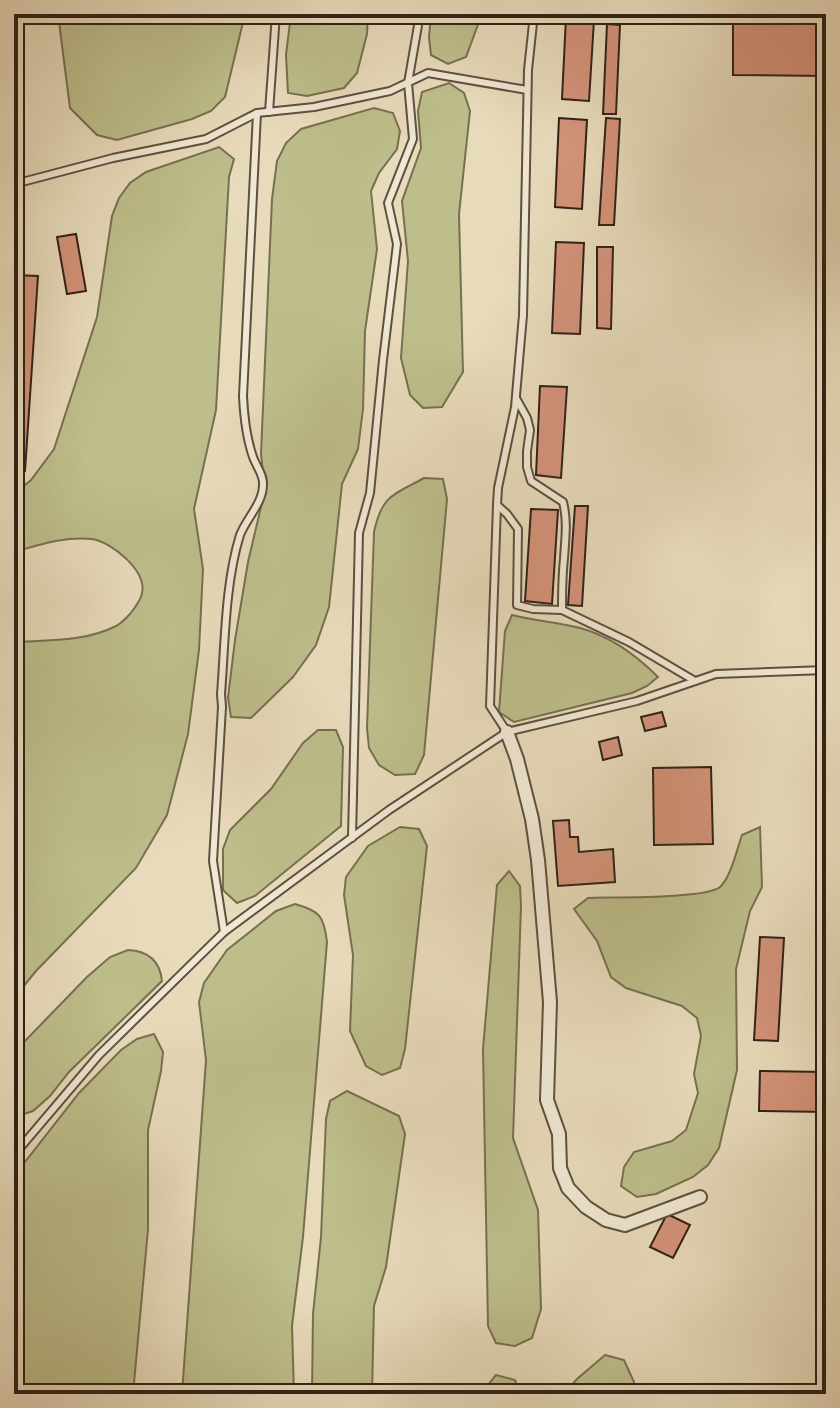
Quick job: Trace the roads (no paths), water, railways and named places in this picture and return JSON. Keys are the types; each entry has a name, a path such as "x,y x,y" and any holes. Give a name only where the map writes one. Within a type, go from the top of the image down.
{"street":[{"path":"507,732 517,759 536,846 550,1002 547,1100 559,1134 560,1168 568,1188 586,1207 606,1220 625,1225 700,1197"}],"lane":[{"path":"269,112 276,14"},
{"path":"352,838 359,533 370,493 397,244 388,203 413,139 408,83 420,14"},
{"path":"507,732 490,706 497,505 516,398 523,315 527,90 534,14"},
{"path":"14,197 22,182 113,158 206,139 257,113 314,107 390,91 428,73 527,90"},
{"path":"224,932 213,861 221,694 231,578 241,533 264,486 246,431 243,396 257,113"},
{"path":"516,398 530,430 527,451 531,481 563,502 566,513 562,610"},
{"path":"497,505 518,529 517,605 562,610 629,642 695,681"},
{"path":"14,1155 99,1055 224,932 389,810 507,732 637,701 716,674 826,670"}]}
